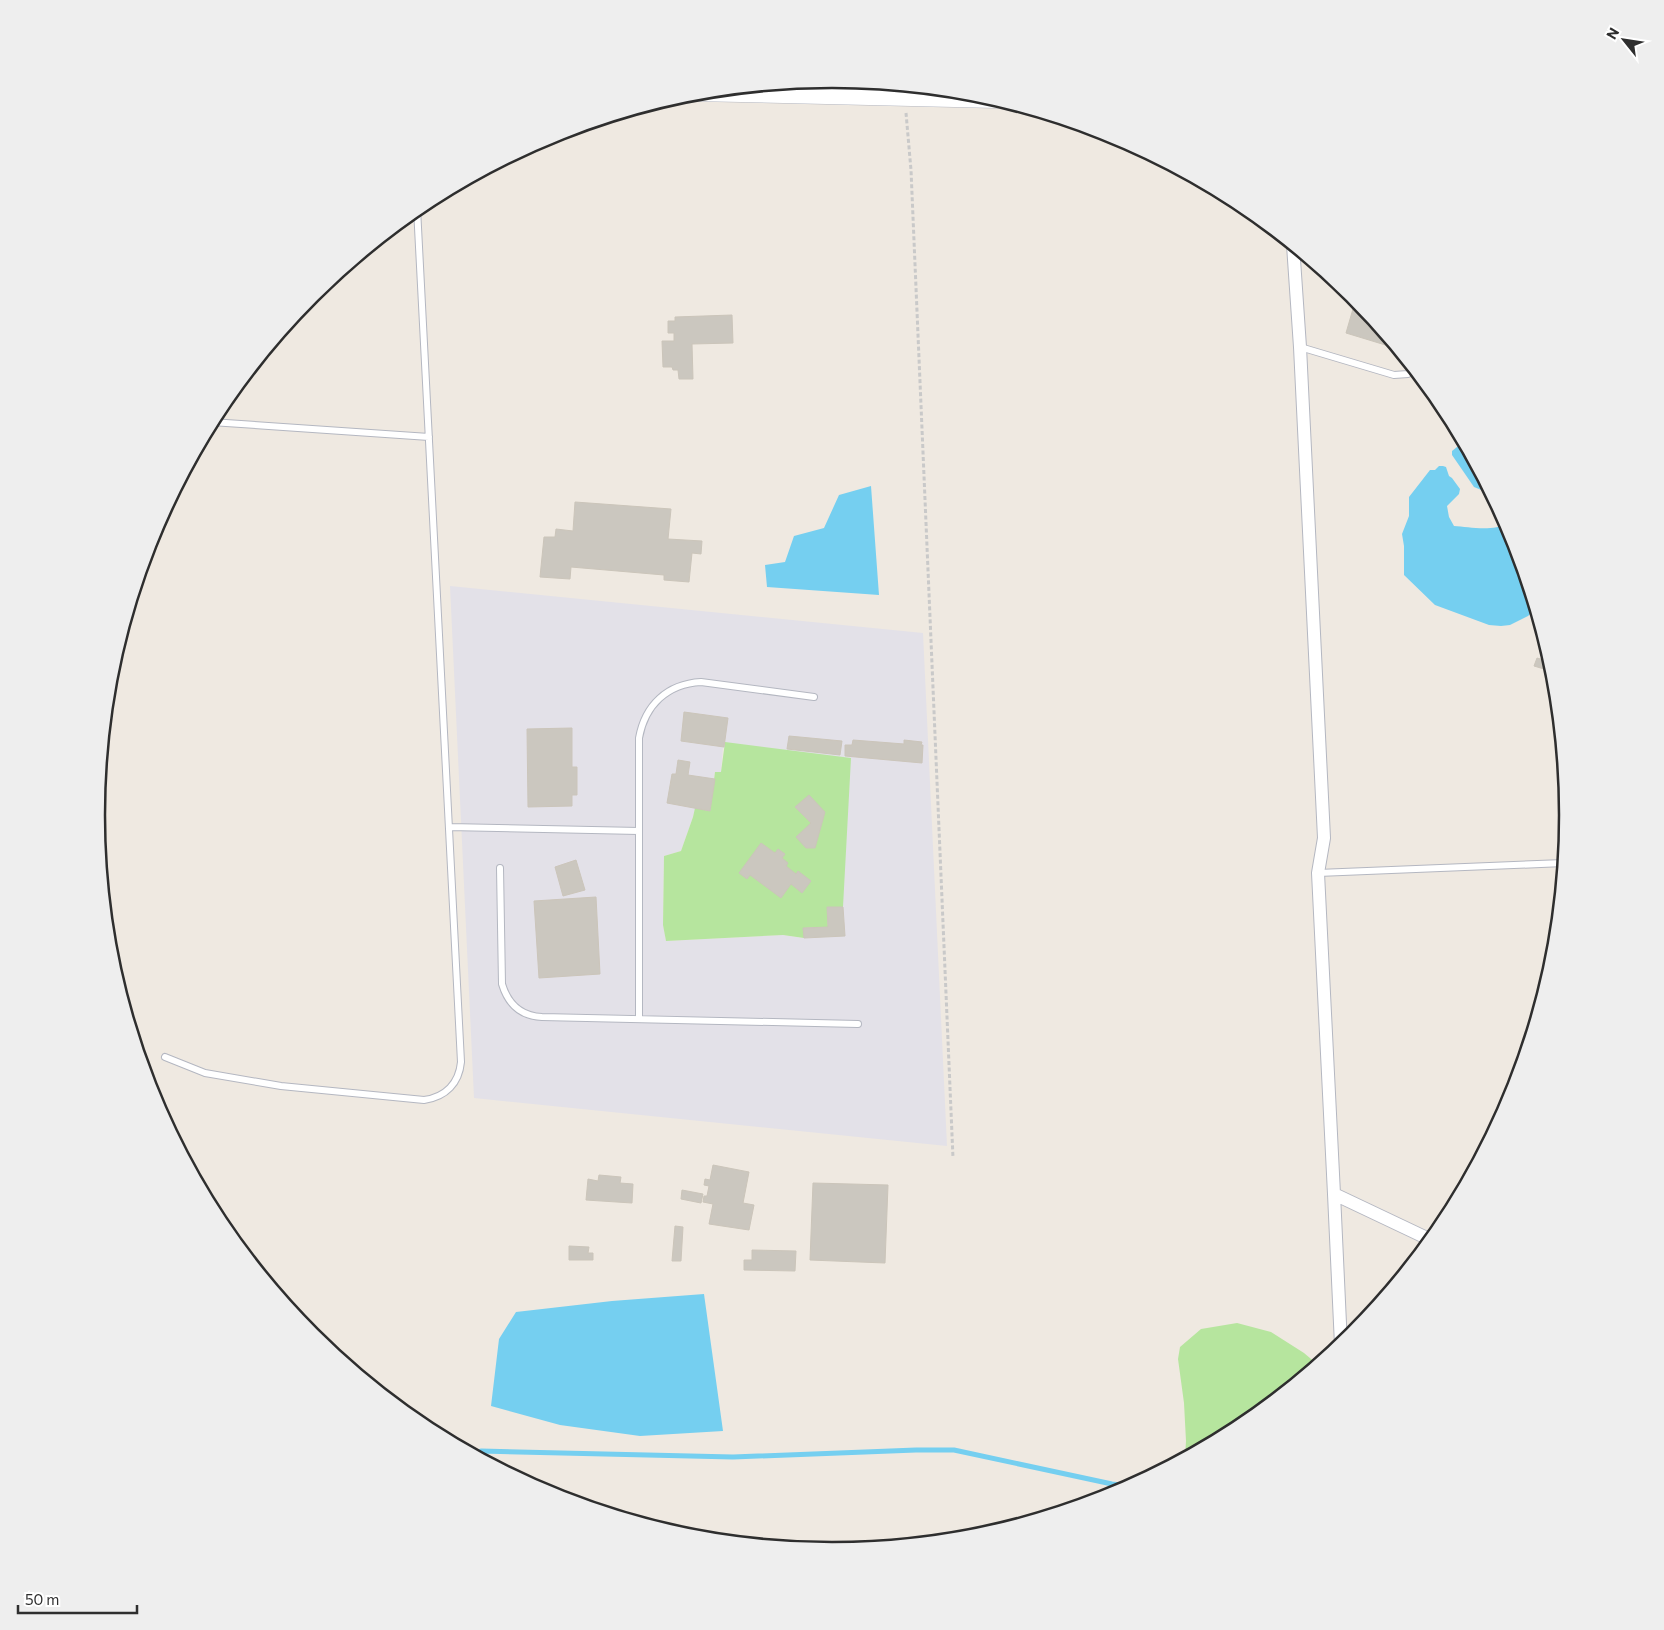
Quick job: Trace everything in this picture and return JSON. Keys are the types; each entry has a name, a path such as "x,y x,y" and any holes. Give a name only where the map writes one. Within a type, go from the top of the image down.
{"main road":[{"path":"745,93 954,98"}],"street":[{"path":"1293,253 1300,347 1324,838 1318,873 1341,1333"},
{"path":"1334,1194 1424,1237"}],"lane":[{"path":"164,1057 205,1073 281,1086 424,1100 433,1099 447,1091 457,1078 461,1062 417,218"},
{"path":"1300,347 1394,375 1410,373"},
{"path":"220,423 429,437"},
{"path":"639,1019 639,738 648,711 661,696 679,685 701,682 814,697"},
{"path":"449,826 639,830"},
{"path":"1318,873 1558,863"},
{"path":"500,868 502,984 508,1000 520,1011 534,1017 858,1024"}],"path":[{"path":"905,97 911,170 953,1158"}],"shaded area":[{"path":"450,586 923,633 947,1146 474,1098","holes":["723,747 843,907 827,907 803,928 804,938 783,935 666,941 663,924 664,856 681,851 695,809 710,811 715,772 721,773"]}],"green space":[{"path":"725,742 851,758 843,907 827,908 828,927 804,928 804,938 783,935 666,941 663,925 664,856 681,851 695,808 710,811 715,772 721,772"},
{"path":"1237,1323 1271,1332 1313,1361 1275,1392 1236,1420 1185,1451 1184,1403 1178,1359 1180,1347 1201,1329"}],"water":[{"path":"1459,447 1462,451 1483,491 1474,487 1452,455 1452,451"},
{"path":"1439,466 1446,467 1449,476 1460,489 1459,494 1447,506 1449,517 1454,526 1474,528 1499,526 1521,581 1531,613 1528,616 1510,625 1489,625 1435,605 1404,575 1402,534 1409,516 1409,497 1430,470 1435,470"},
{"path":"871,486 879,595 767,587 765,565 785,562 794,536 824,528 839,495"},
{"path":"704,1294 723,1431 640,1436 560,1425 491,1406 499,1339 516,1312 612,1301"}],"building":[{"path":"1353,308 1388,346 1346,333"},
{"path":"732,315 733,343 692,344 693,379 679,379 678,370 673,370 672,367 663,367 662,341 674,341 674,333 668,333 668,321 675,321 675,317"},
{"path":"575,502 671,509 668,539 702,541 701,554 692,553 689,582 664,580 664,575 571,567 570,579 540,577 544,537 555,537 556,529 573,531"},
{"path":"1537,658 1543,660 1545,669 1534,666"},
{"path":"684,712 728,718 724,747 681,741"},
{"path":"572,728 572,767 577,767 577,795 572,795 572,806 528,807 527,729"},
{"path":"789,736 842,741 840,755 787,749"},
{"path":"853,740 904,744 904,740 922,742 922,763 845,756 845,745 852,745"},
{"path":"678,760 690,762 688,775 715,779 710,811 667,803 672,774 676,774"},
{"path":"809,795 825,812 815,848 806,848 796,837 811,823 795,807"},
{"path":"761,843 775,853 778,849 785,854 782,858 788,863 786,866 796,874 798,871 811,881 802,893 791,884 781,898 750,875 747,879 739,873"},
{"path":"576,860 585,890 563,896 555,867"},
{"path":"596,897 600,974 539,978 534,901"},
{"path":"827,907 843,907 845,936 804,938 803,928 828,927"},
{"path":"713,1165 749,1172 743,1203 754,1205 749,1230 709,1224 713,1204 703,1202 704,1196 707,1196 709,1186 704,1185 705,1179 710,1180"},
{"path":"599,1175 621,1177 620,1183 633,1184 632,1203 586,1200 588,1179 598,1181"},
{"path":"813,1183 888,1185 885,1263 810,1260"},
{"path":"682,1190 703,1194 701,1203 681,1199"},
{"path":"675,1226 683,1227 681,1261 672,1261"},
{"path":"569,1246 589,1247 588,1253 593,1253 593,1260 569,1260"},
{"path":"752,1250 796,1251 795,1271 744,1270 744,1260 752,1260"}],"waterway":[{"path":"481,1452 733,1457 954,1450 1116,1484"}]}
